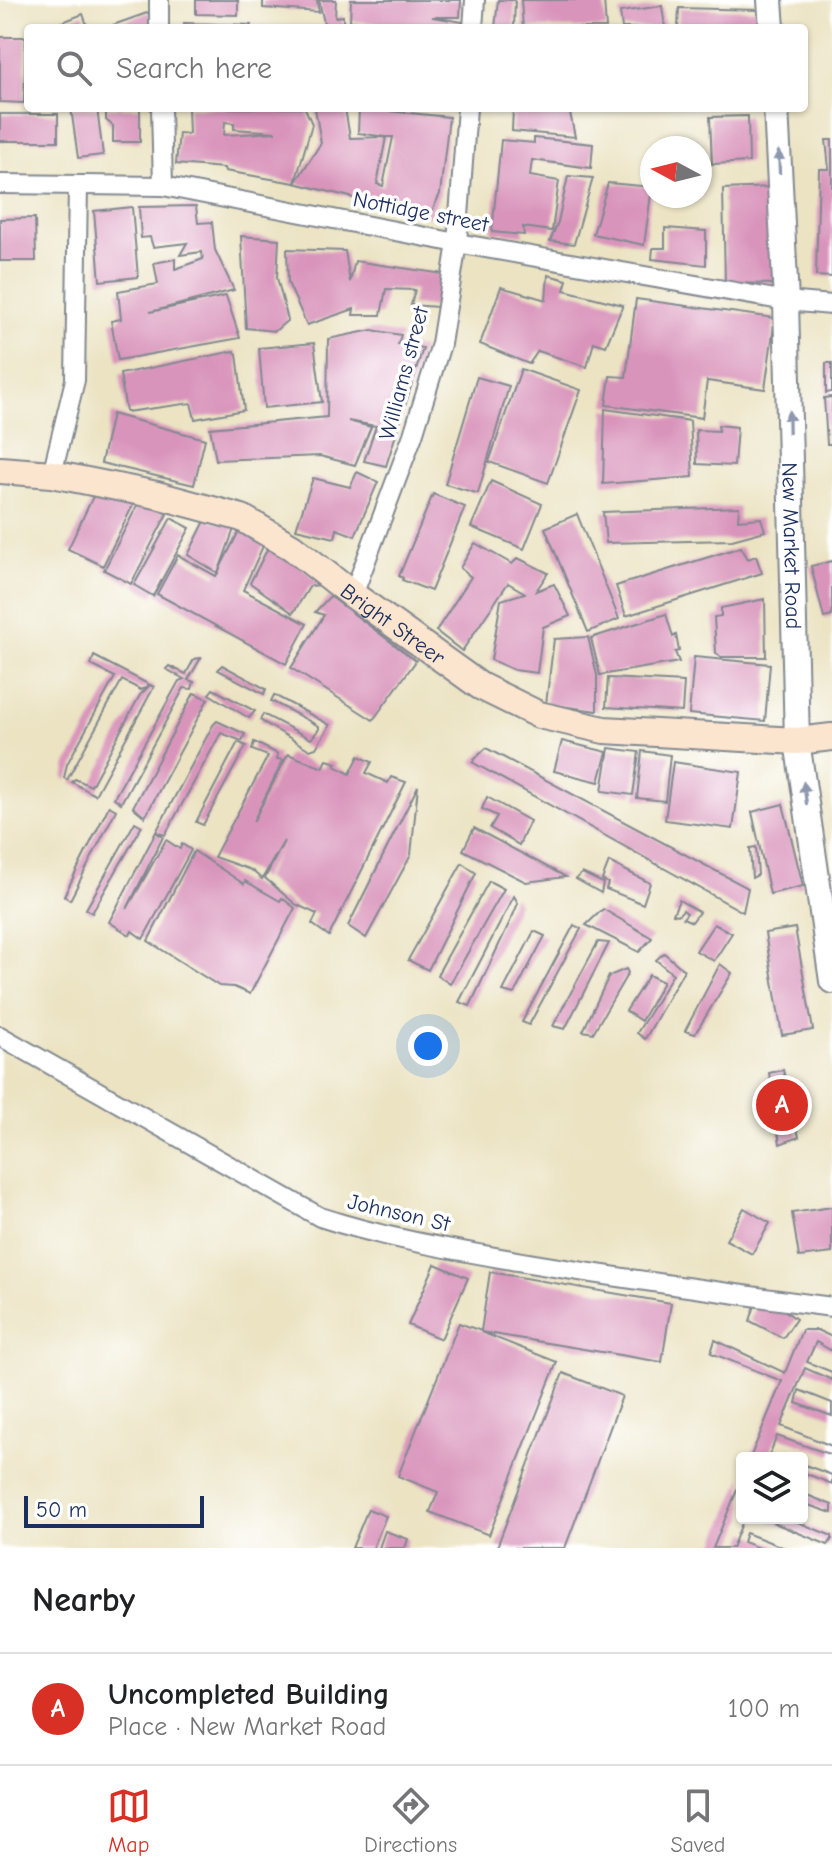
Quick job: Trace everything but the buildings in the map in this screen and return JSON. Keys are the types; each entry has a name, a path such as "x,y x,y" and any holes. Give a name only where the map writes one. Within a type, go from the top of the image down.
{"main road":[{"name":"Bright Streer","path":"0,470 52,474 171,498 242,518 292,547 480,686 539,715 604,730 797,741 832,737"}],"street":[{"path":"159,0 159,24"},
{"path":"473,24 475,0"},
{"path":"770,0 772,24"},
{"path":"161,112 163,186"},
{"name":"Williams street","path":"353,595 413,435 441,344 457,243 467,112"},
{"name":"New Market Road","path":"776,112 786,301 797,741 832,981"},
{"name":"Nottidge street","path":"0,184 163,186 457,243 786,301 832,305"},
{"path":"52,474 75,380 78,185"},
{"name":"Johnson St","path":"0,1036 306,1210 331,1221 412,1242 630,1280 832,1307"}],"place":[{"name":"Uncompleted Building","path":"782,1105"}]}
